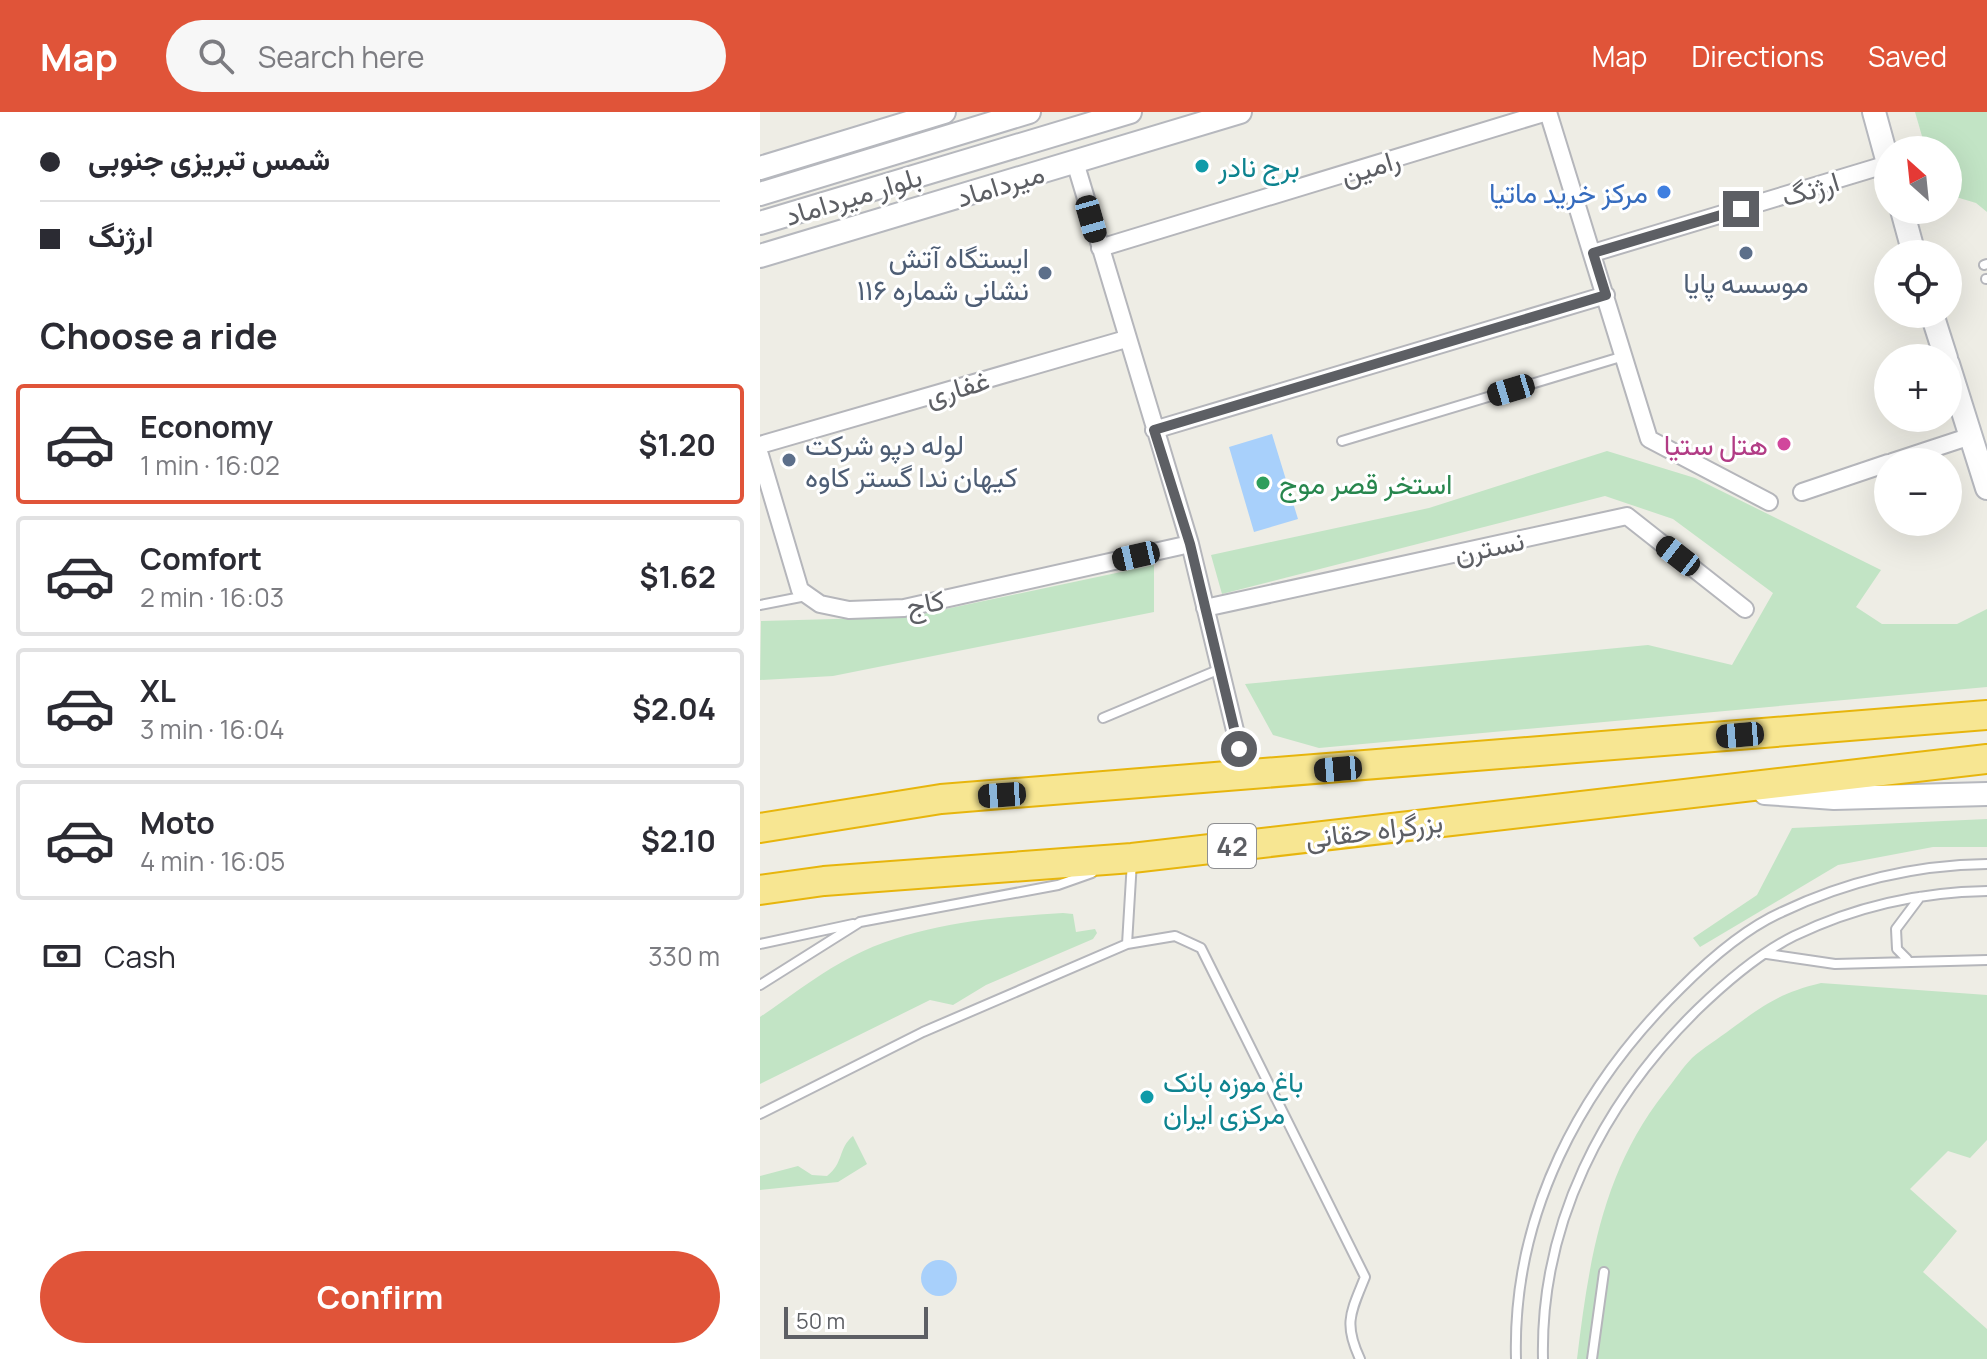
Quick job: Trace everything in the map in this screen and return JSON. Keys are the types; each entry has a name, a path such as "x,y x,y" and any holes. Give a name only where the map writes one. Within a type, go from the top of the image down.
{"highway":[{"path":"760,828 941,799 1987,715"},
{"name":"بزرگراه حقانی","path":"760,890 824,881 1132,858 1987,759"}],"main road":[{"path":"760,168 944,112"},
{"name":"بلوار میرداماد","path":"760,194 1029,112"},
{"name":"بلوار میرداماد","path":"760,223 1130,112"},
{"name":"میرداماد","path":"760,256 1240,112"},
{"path":"1874,112 1881,136"},
{"path":"1962,408 1987,488"},
{"path":"1704,790 1834,798 1987,794"}],"street":[{"path":"1548,112 1649,439 1769,502"},
{"name":"رامین","path":"1100,248 1548,112"},
{"path":"1075,162 1190,544 1246,776"},
{"name":"ارژنگ","path":"1593,253 1874,167"},
{"path":"1154,430 1606,295"},
{"name":"غفارى","path":"760,445 1126,339"},
{"path":"1935,448 1971,436"},
{"path":"760,455 800,590 806,596"},
{"path":"1802,492 1874,468"},
{"name":"نسترن","path":"1205,608 1627,516 1745,609"},
{"name":"کاج","path":"806,596 820,604 849,610 904,608 1190,544"}],"lane":[{"path":"1342,441 1624,356"},
{"path":"760,605 806,596"},
{"path":"1103,718 1220,669"},
{"path":"760,944 1058,885 1132,858 1127,944"},
{"path":"1516,1359 1523,1262 1542,1194 1570,1129 1612,1065 1656,1013 1712,958 1780,912 1852,884 1933,865 1987,864"},
{"path":"1543,1359 1550,1267 1568,1203 1594,1142 1634,1082 1676,1031 1729,979 1792,937 1860,910 1922,896 1987,891"},
{"path":"1907,959 1897,949 1896,929 1922,896"},
{"path":"760,985 860,922"},
{"path":"760,1114 923,1032 1127,944 1175,936 1201,948 1365,1277 1348,1320 1349,1336 1360,1359"},
{"path":"1767,954 1835,964 1907,959 1987,960"},
{"path":"1592,1359 1604,1272"}],"green space":[{"path":"1915,112 1987,112 1987,212 1976,203 1962,199 1962,136 1922,136"},
{"path":"1607,451 1695,478 1881,570 1856,607 1882,624 1957,624 1987,609 1987,687 1319,748 1273,735 1245,684 1648,645 1732,665 1773,593 1673,519 1605,496 1222,594 1211,555 1429,508"},
{"path":"1154,565 1154,612 833,676 760,680 761,621 908,617"},
{"path":"1987,819 1987,847 1933,847 1838,865 1700,947 1693,938 1757,895 1792,828"},
{"path":"1073,914 1076,932 1095,929 1097,933 1093,939 986,985 953,1005 930,1000 760,1084 760,1017 842,962 868,949 922,931 1006,917"},
{"path":"1821,983 1987,995 1987,1140 1970,1158 1948,1151 1910,1189 1957,1231 1923,1272 1987,1329 1987,1359 1577,1359 1587,1287 1602,1219 1626,1154 1644,1122 1692,1058 1773,1000"},
{"path":"853,1136 867,1164 838,1182 760,1190 760,1176 798,1166 812,1175 827,1176"}],"water":[{"name":"استخر قصر موج","path":"1272,434 1298,519 1254,532 1229,447"},
{"path":"939,1260 952,1265 957,1278 952,1291 939,1296 926,1291 921,1278 926,1265"}],"place":[{"name":"برج نادر","path":"1202,166"},
{"name":"مرکز خرید ماتیا","path":"1664,192"},
{"name":"موسسه پایا","path":"1746,253"},
{"name":"ایستگاه آتش نشانی شماره ۱۱۶","path":"1045,273"},
{"name":"هتل ستیا","path":"1784,444"},
{"name":"لوله دپو شرکت کیهان ندا گستر کاوه","path":"789,460"},
{"name":"استخر قصر موج","path":"1263,483"},
{"name":"باغ موزه بانک مرکزی ایران","path":"1147,1097"}],"route":[{"path":"1239,749 1190,544 1154,430 1606,295 1593,253 1741,209"}]}
